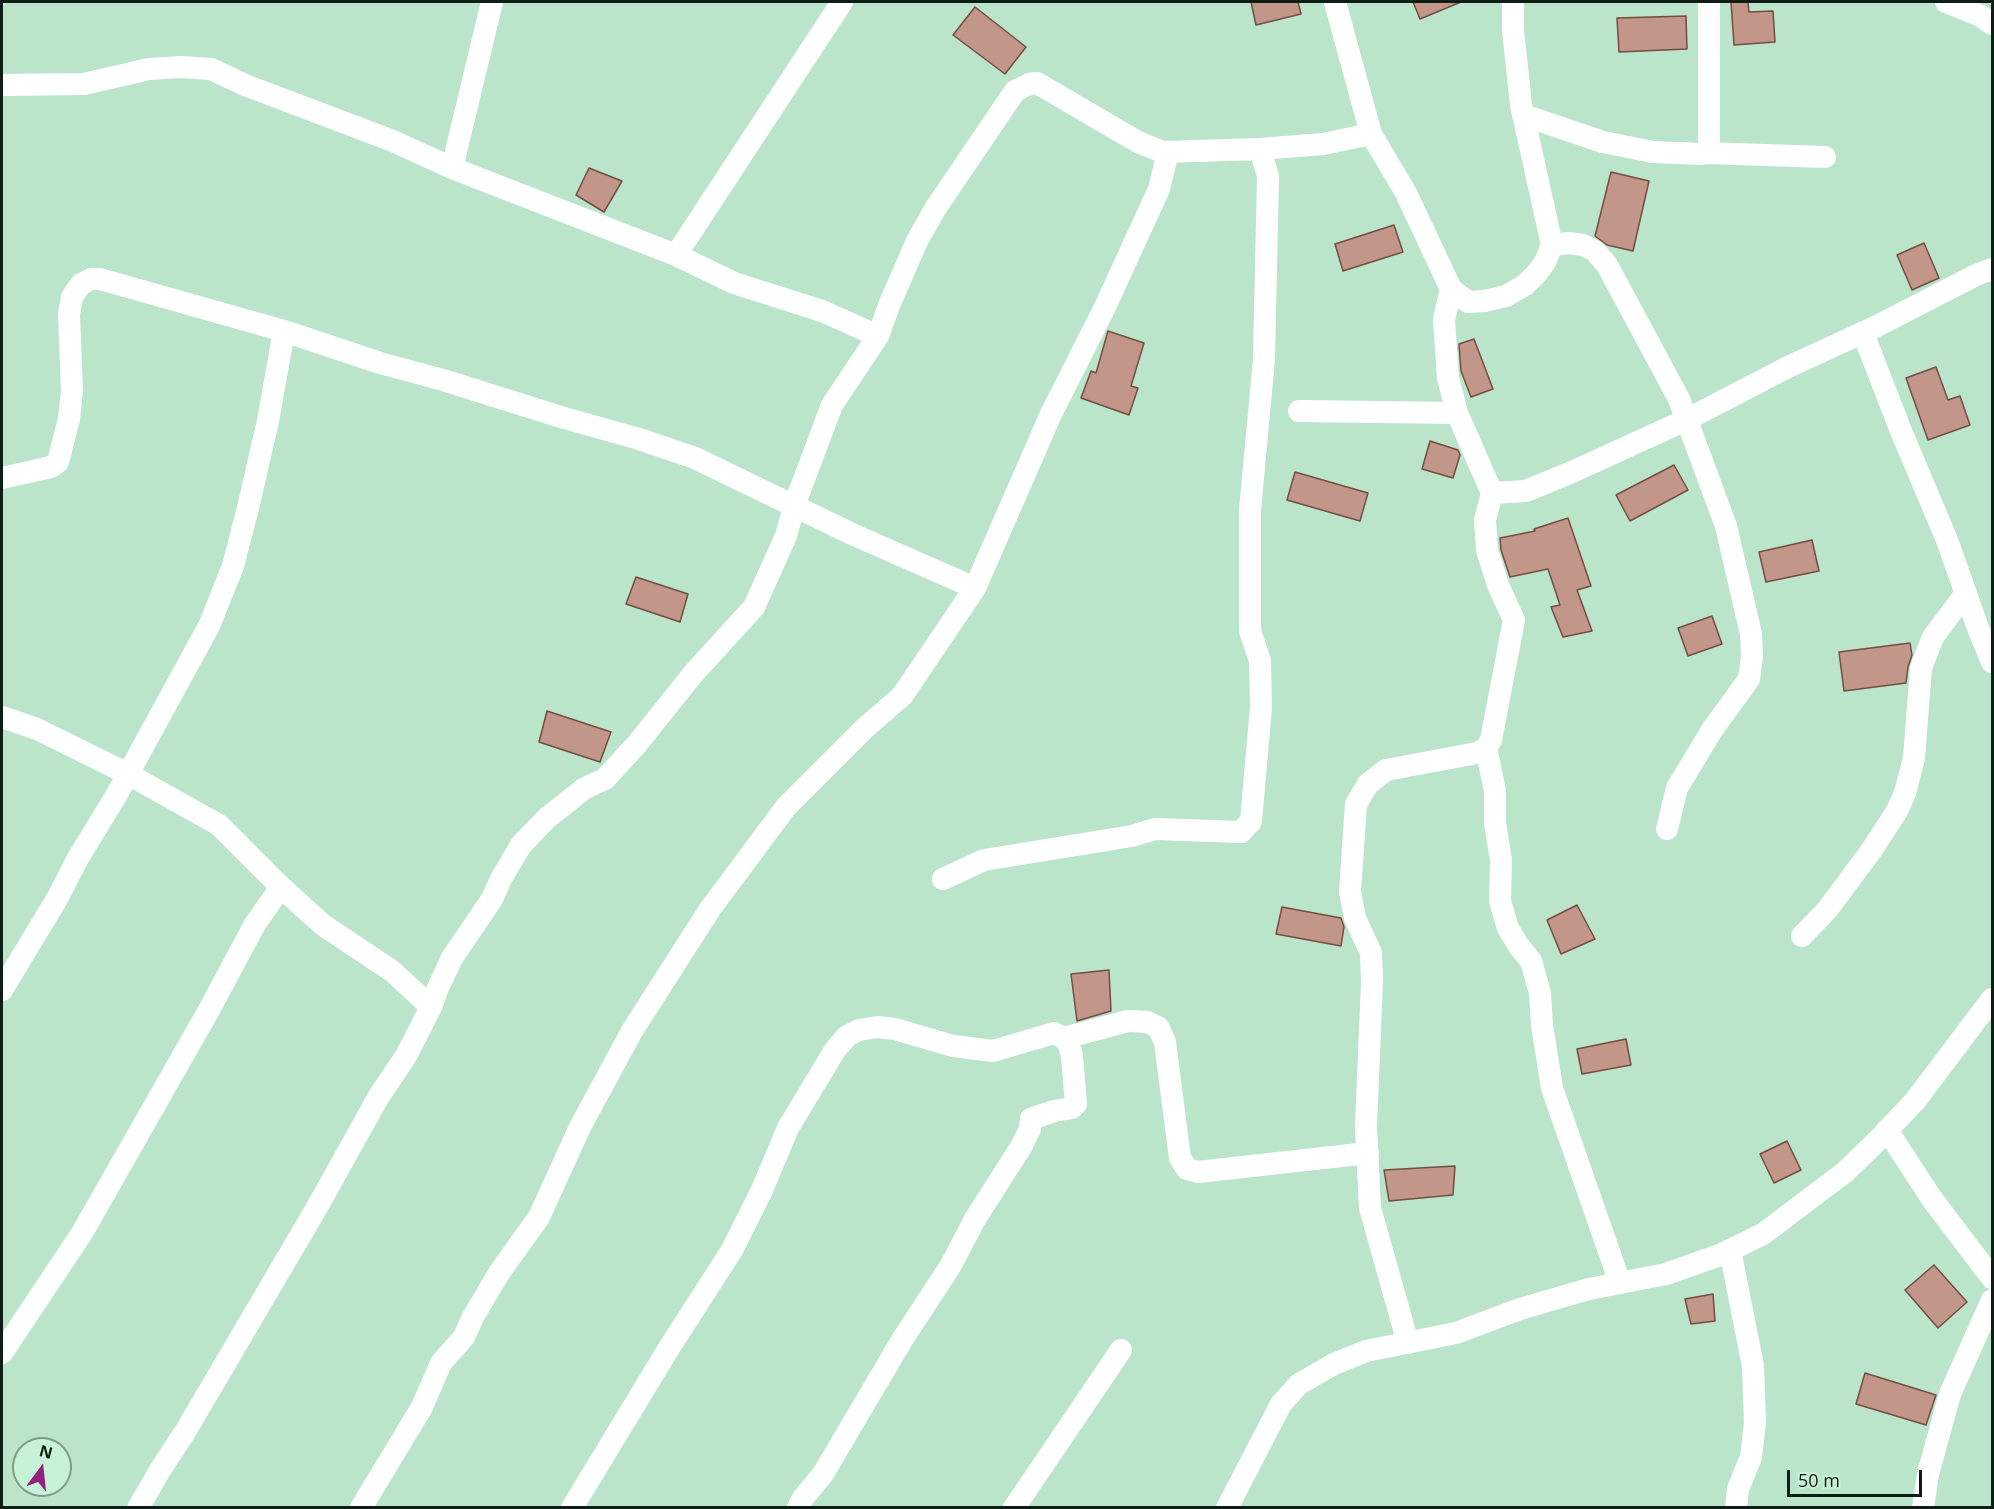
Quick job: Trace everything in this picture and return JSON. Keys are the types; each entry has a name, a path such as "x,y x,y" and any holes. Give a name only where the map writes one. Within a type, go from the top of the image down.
{"street":[{"path":"452,168 492,2"},
{"path":"676,255 842,2"},
{"path":"1335,2 1371,134 1406,193 1451,290 1468,302 1484,302 1506,296 1525,285 1545,262 1552,245 1523,115 1513,30 1513,2"},
{"path":"1705,153 1709,146 1709,2"},
{"path":"1946,2 1981,16 1992,24"},
{"path":"2,85 84,84 149,69 181,67 211,69 245,85 393,141 452,168 676,255 734,283 822,311 878,336"},
{"path":"138,1508 316,1209 379,1096 406,1056 453,958 492,900 501,879 521,845 548,818 585,788 605,779 637,744 693,674 754,607 786,536 794,506 832,405 878,336 917,242 935,209 1016,91 1029,84 1037,83 1138,142 1163,152 1260,149 1323,144 1371,134"},
{"path":"1523,115 1604,142 1653,152 1826,157"},
{"path":"943,879 984,860 1132,836 1155,829 1241,832 1251,822 1261,707 1260,661 1250,631 1250,510 1264,359 1268,176 1260,149"},
{"path":"361,1508 422,1407 441,1364 464,1337 473,1317 499,1274 539,1217 580,1127 632,1031 710,909 786,807 866,727 902,696 975,588 1051,414 1106,307 1160,189 1168,152"},
{"path":"1552,245 1569,243 1583,245 1594,251 1607,265 1679,399 1726,526 1751,634 1752,656 1749,679 1712,730 1677,788 1667,829"},
{"path":"1492,494 1527,491 1686,420 1992,269"},
{"path":"2,478 51,467 58,462 69,419 72,391 69,314 72,297 81,284 91,279 100,279 284,331 380,363 639,439 695,458 852,534 975,588"},
{"path":"1408,1343 1370,1208 1366,1126 1372,981 1371,953 1355,918 1350,892 1356,804 1368,784 1386,770 1477,753 1486,748 1491,740 1514,620 1498,585 1487,550 1485,520 1492,494 1457,413 1448,378 1444,320 1451,290"},
{"path":"2,990 128,774 209,626 233,566 268,421 284,331"},
{"path":"1863,333 1947,540 1992,662"},
{"path":"1299,411 1457,413"},
{"path":"1802,936 1827,910 1871,851 1897,811 1905,793 1914,758 1921,668 1933,637 1966,593"},
{"path":"2,717 37,729 128,774 219,825 323,925 392,971 431,1007"},
{"path":"1486,748 1495,791 1495,823 1501,860 1500,901 1508,928 1531,961 1540,993 1542,1025 1552,1088 1620,1283"},
{"path":"2,1353 82,1233 209,1010 255,924 281,887"},
{"path":"1227,1508 1281,1404 1299,1384 1334,1364 1366,1351 1456,1333 1589,1289 1666,1274 1730,1250 1763,1234 1845,1172 1916,1101 1992,999"},
{"path":"1064,1038 1128,1021 1147,1022 1158,1027 1165,1042 1180,1158 1187,1169 1198,1172 1368,1153"},
{"path":"572,1508 669,1348 732,1250 762,1190 788,1128 835,1050 847,1036 859,1030 877,1027 895,1029 953,1046 993,1051 1054,1033 1064,1038 1072,1056 1076,1104 1072,1108 1054,1111 1032,1119 1021,1147 975,1219 951,1265 902,1340 823,1474 803,1498 798,1508"},
{"path":"1887,1130 1932,1199 1992,1278"},
{"path":"1730,1250 1753,1366 1755,1423 1751,1457 1737,1489 1736,1508"},
{"path":"1923,1508 1928,1474 1950,1394 1992,1304"},
{"path":"1014,1508 1121,1350"}],"building":[{"path":"1251,2 1298,2 1301,14 1256,25"},
{"path":"1413,2 1461,2 1420,19"},
{"path":"1731,2 1748,2 1749,12 1773,11 1775,42 1734,45"},
{"path":"975,7 1026,47 1005,74 953,35"},
{"path":"1686,16 1687,49 1619,52 1617,18"},
{"path":"589,168 622,181 604,212 576,195"},
{"path":"1611,172 1649,181 1633,251 1607,245 1595,236"},
{"path":"1394,225 1403,252 1343,271 1335,244"},
{"path":"1924,243 1939,278 1912,290 1897,255"},
{"path":"1108,331 1144,343 1131,386 1138,388 1129,415 1081,398 1091,371 1096,373"},
{"path":"1474,339 1493,389 1471,397 1461,371 1459,344"},
{"path":"1936,367 1948,400 1960,396 1970,425 1928,440 1906,378"},
{"path":"1430,441 1458,450 1460,455 1453,478 1422,469"},
{"path":"1674,465 1688,490 1630,521 1616,495"},
{"path":"1295,472 1368,493 1360,521 1287,500"},
{"path":"1568,518 1591,586 1577,590 1592,631 1563,637 1551,607 1560,605 1548,569 1510,577 1501,550 1500,538 1535,531 1534,529"},
{"path":"1812,540 1819,571 1766,582 1759,552"},
{"path":"636,577 688,594 680,622 626,604"},
{"path":"1712,616 1722,644 1688,656 1678,628"},
{"path":"1910,643 1912,655 1906,683 1844,691 1839,652"},
{"path":"547,711 611,732 600,762 539,742"},
{"path":"1577,905 1595,939 1561,954 1547,920"},
{"path":"1282,907 1341,918 1344,927 1341,946 1276,934"},
{"path":"1109,970 1111,1011 1077,1021 1071,974"},
{"path":"1626,1039 1631,1065 1582,1074 1577,1049"},
{"path":"1787,1141 1801,1170 1774,1183 1760,1154"},
{"path":"1455,1166 1453,1195 1389,1201 1384,1170"},
{"path":"1934,1265 1967,1302 1938,1328 1905,1290"},
{"path":"1713,1294 1715,1321 1691,1324 1685,1299"},
{"path":"1865,1373 1936,1395 1926,1425 1856,1404"}]}
